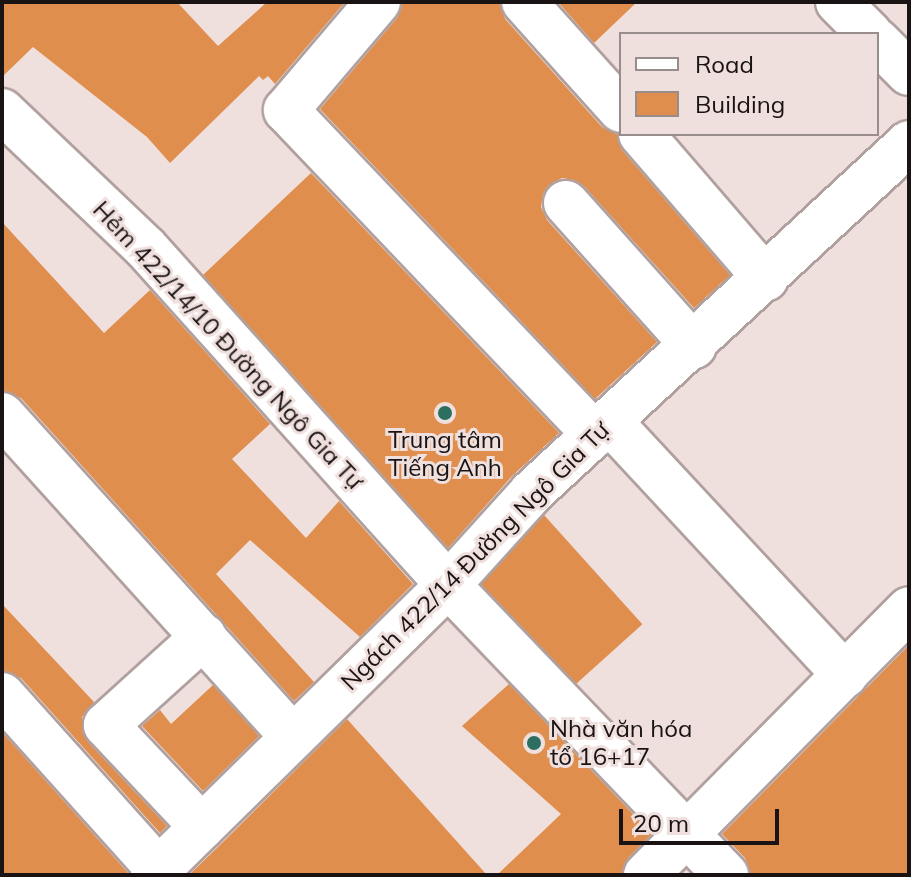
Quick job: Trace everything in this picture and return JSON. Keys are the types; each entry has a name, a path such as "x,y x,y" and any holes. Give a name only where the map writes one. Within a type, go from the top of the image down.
{"street":[{"path":"378,2 286,110 845,675"},
{"path":"524,2 619,108"},
{"path":"838,2 868,32"},
{"path":"879,43 909,73"},
{"name":"Hẻm 422/14/10 Đường Ngô Gia Tự","path":"2,111 145,247 448,585 726,875"},
{"path":"643,136 766,279"},
{"name":"Ngách 422/14 Đường Ngô Gia Tự","path":"156,872 448,585 531,493 694,346 909,143"},
{"path":"566,203 694,346"},
{"path":"2,415 293,737"},
{"path":"646,875 687,837 909,609"},
{"path":"202,827 106,725 204,636"},
{"path":"2,695 156,872"}],"building":[{"path":"2,2 177,2 218,46 267,2 345,2 275,84 268,76 263,80 259,76 170,163 147,137 33,47 2,77"},
{"path":"402,2 500,2 505,19 602,127 617,134 622,150 730,275 694,308 584,186 562,178 549,185 543,194 541,207 547,220 657,342 595,399 320,109 397,18"},
{"path":"558,2 637,2 594,43"},
{"path":"311,173 559,433 512,476 448,548 203,275"},
{"path":"2,222 104,333 150,290 270,424 232,459 306,538 339,501 413,584 360,637 250,540 216,574 314,682 294,701 21,398 2,391"},
{"path":"544,515 642,624 573,686 475,577"},
{"path":"2,604 94,702 82,717 82,731 88,742 167,826 160,833 21,678 2,671"},
{"path":"909,645 909,875 750,875 745,858 722,834"},
{"path":"509,684 652,834 628,858 622,875 497,875 561,814 462,726"},
{"path":"213,685 259,736 203,791 142,726 160,710 171,724"},
{"path":"347,719 487,875 189,875 220,845"},
{"path":"2,732 129,874 129,875 2,875"}],"place":[{"name":"Trung tâm Tiếng Anh","path":"445,413"},
{"name":"Nhà văn hóa tổ 16+17","path":"534,743"}]}
